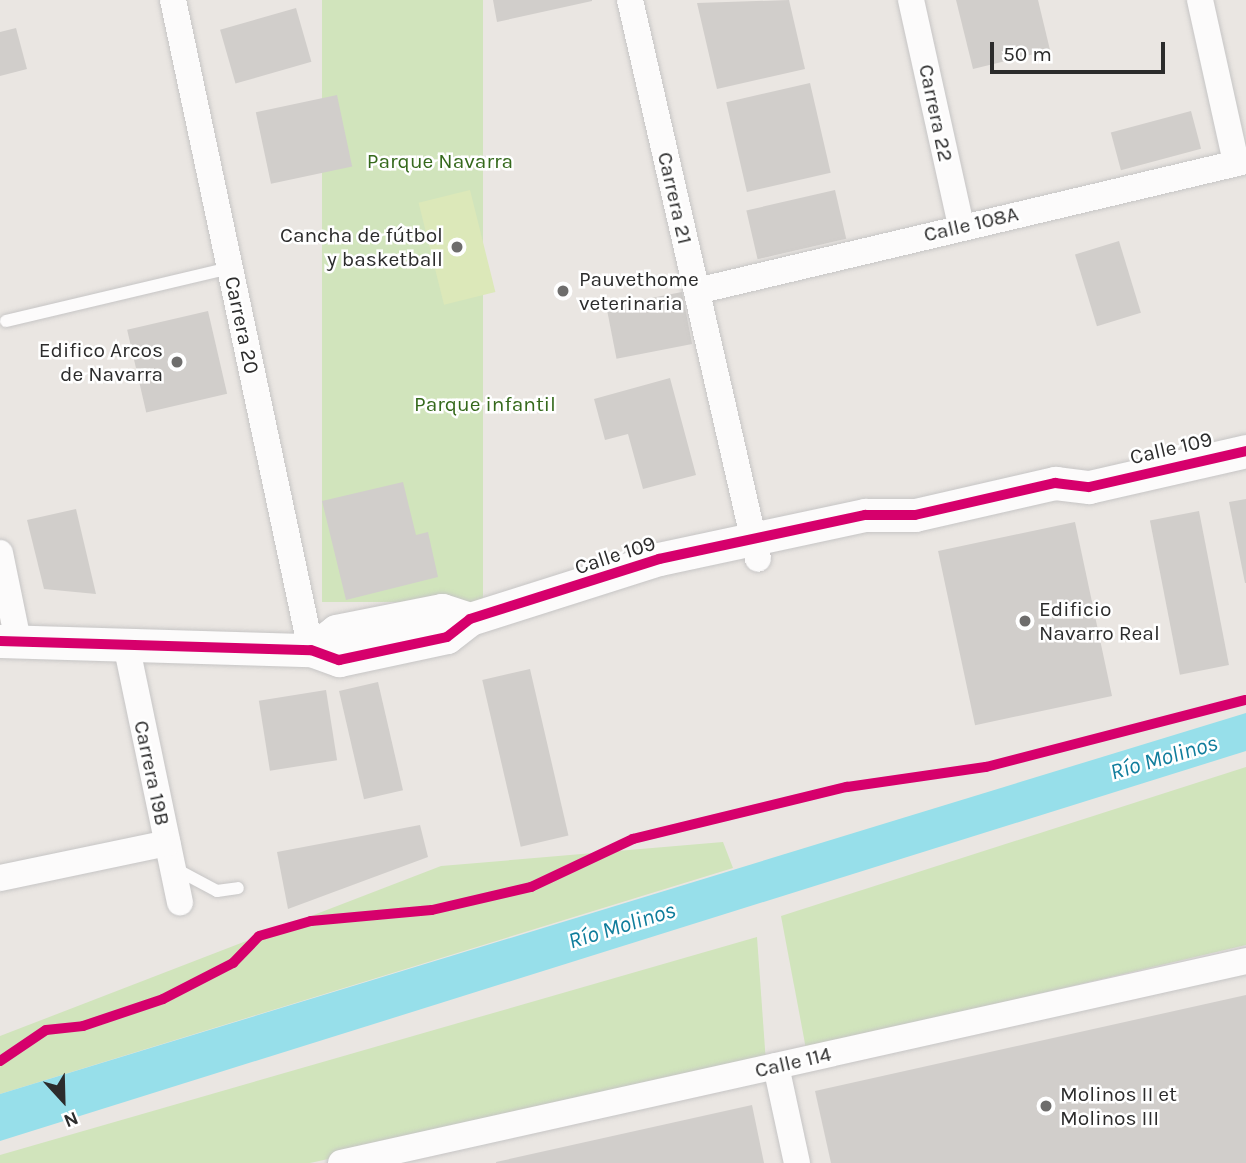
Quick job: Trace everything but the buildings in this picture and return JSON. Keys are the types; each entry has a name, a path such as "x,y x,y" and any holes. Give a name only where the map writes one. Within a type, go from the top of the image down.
{"street":[{"name":"Carrera 20","path":"173,0 311,650"},
{"name":"Carrera 21","path":"630,0 756,549"},
{"name":"Carrera 22","path":"911,0 961,226"},
{"path":"1200,0 1238,131 1241,162"},
{"name":"Calle 108A","path":"697,291 961,226 1241,162"},
{"name":"Calle 109","path":"1055,483 1083,465 1246,430"},
{"name":"Calle 109","path":"9,641 311,650 339,660 447,638 470,619 619,576 659,559 756,549 865,515 915,515 1055,483 1089,487 1246,451"},
{"path":"0,553 9,641"},
{"name":"Carrera 19B","path":"126,644 180,902"},
{"path":"0,878 169,855"},
{"name":"Calle 114","path":"341,1163 1246,961"},
{"path":"776,1066 797,1163"}],"lane":[{"path":"6,321 230,268"},
{"path":"169,855 217,891 238,888"}],"green space":[{"name":"Parque Navarra","path":"322,0 483,0 483,602 322,602"},
{"name":"Cancha de fútbol y basketball","path":"470,190 495,292 444,305 419,203"},
{"path":"1246,767 1246,945 806,1049 781,916"},
{"path":"723,842 733,868 0,1094 0,1036 441,866"},
{"path":"757,937 766,1063 310,1163 0,1163 0,1155"}],"water":[{"name":"Río Molinos","path":"1246,713 1246,751 0,1141 0,1094"}],"cycle path":[{"path":"0,641 311,650 339,660 447,637 470,619 659,559 865,515 915,515 1055,483 1089,487 1246,451"},
{"path":"0,1061 46,1030 83,1026 163,999 233,963 259,936 311,921 432,910 531,887 633,839 847,787 986,767 1246,700"}],"place":[{"name":"Cancha de fútbol y basketball","path":"457,247"},
{"name":"Pauvethome veterinaria","path":"563,291"},
{"name":"Edifico Arcos de Navarra","path":"177,362"},
{"name":"Edificio Navarro Real","path":"1025,621"},
{"name":"Molinos II et Molinos III","path":"1046,1106"}],"park label":[{"name":"Parque infantil","path":"485,404"}]}
